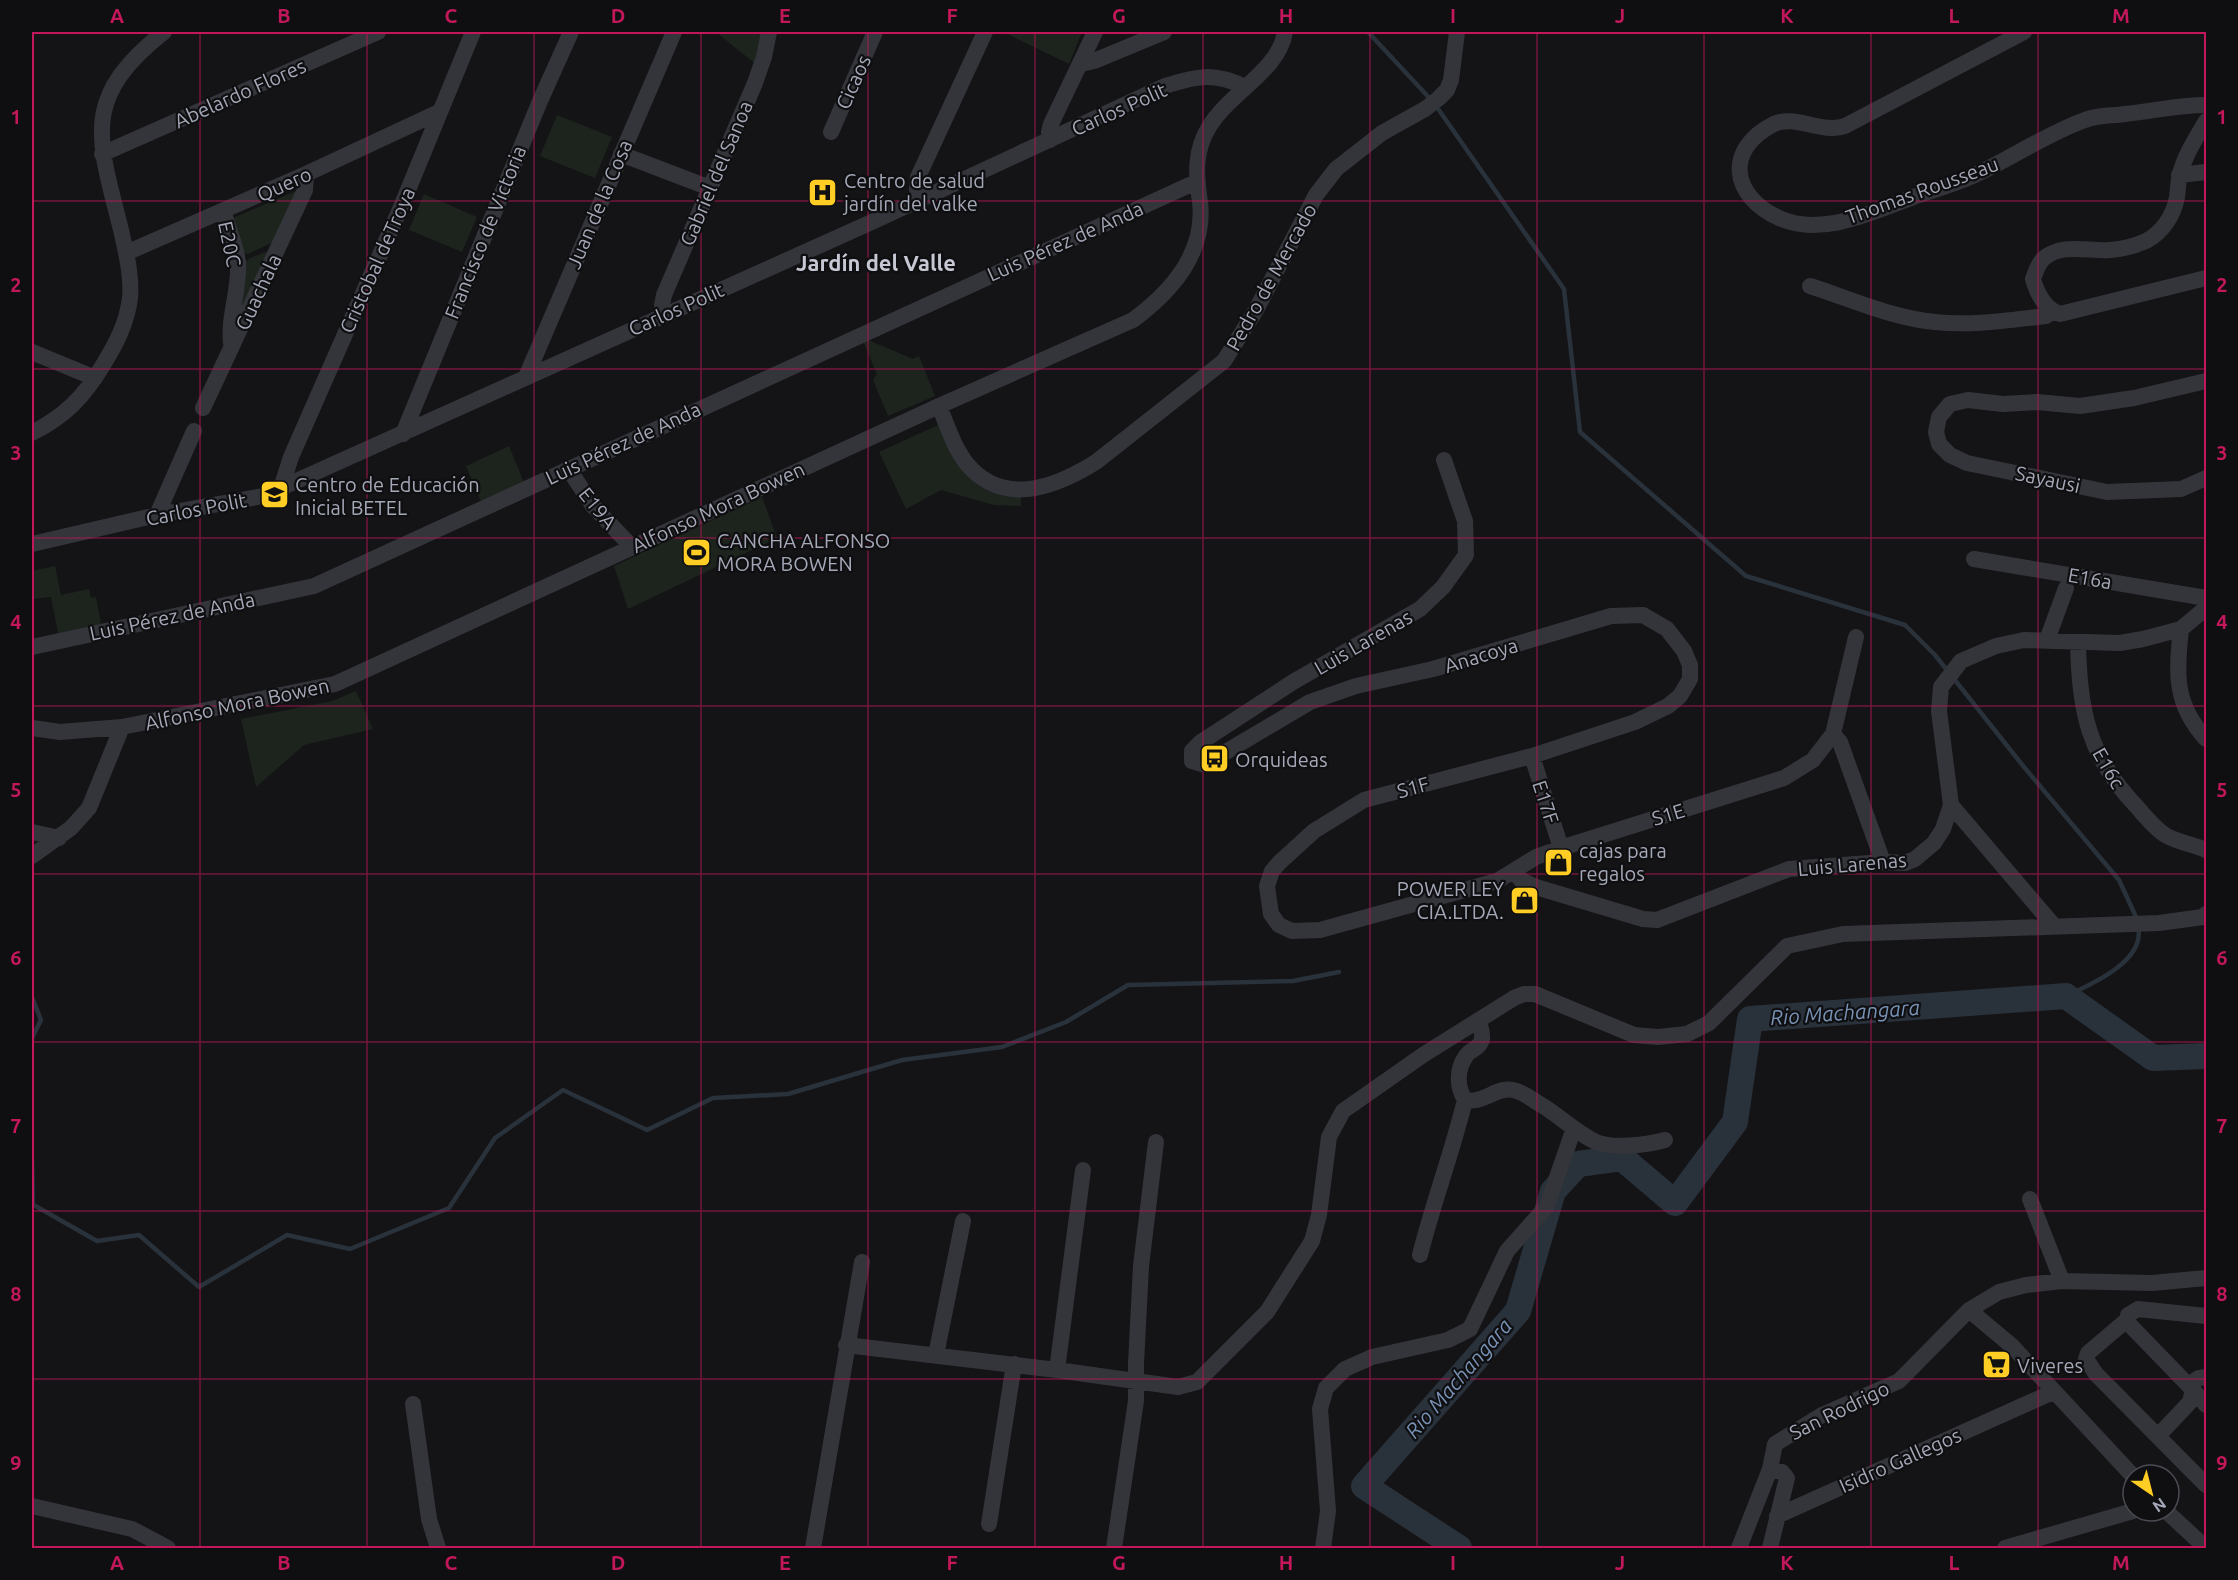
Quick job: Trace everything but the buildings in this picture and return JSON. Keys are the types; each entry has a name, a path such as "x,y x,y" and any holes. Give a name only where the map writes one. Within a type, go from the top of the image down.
{"street":[{"path":"32,433 73,406 85,393 116,344 128,308 130,284 126,253 102,154 101,127 112,88 130,62 164,32"},
{"name":"Abelardo Flores","path":"102,154 378,32"},
{"name":"Cristobal deTroya","path":"280,488 291,457 401,207 473,32"},
{"name":"Francisco de Victoria","path":"403,434 528,130 571,32"},
{"name":"Juan de la Cosa","path":"526,377 674,32"},
{"name":"Gabriel del Sanoa","path":"665,314 662,305 664,296 762,66 769,32"},
{"name":"Cicaos","path":"831,132 875,32"},
{"path":"921,199 917,189 918,177 985,32"},
{"path":"1050,140 1051,124 1095,32"},
{"path":"1081,64 1094,61 1164,32"},
{"path":"1245,87 1275,57 1285,32"},
{"name":"Pedro de Mercado","path":"939,406 967,463 981,477 1004,487 1017,490 1045,487 1073,476 1096,462 1224,362 1256,310 1316,195 1336,169 1382,133 1425,108 1447,90 1451,80 1457,32"},
{"name":"Thomas Rousseau","path":"2024,32 1845,126 1829,129 1795,122 1777,122 1769,126 1748,142 1739,168 1742,184 1749,197 1766,212 1790,222 1821,224 1854,218 1973,176 2065,128 2088,119 2206,105"},
{"name":"Carlos Polit","path":"32,544 158,515 263,496 921,199 1165,86 1194,78 1226,77 1245,87"},
{"name":"Alfonso Mora Bowen","path":"32,728 60,732 122,727 335,684 939,406 1133,320 1154,305 1182,273 1197,239 1200,204 1196,182 1198,155 1209,126 1230,100 1245,87"},
{"name":"Quero","path":"126,253 223,212 439,112"},
{"path":"2206,121 2190,147 2179,175 2177,199 2170,216 2160,230 2148,240 2131,247 2109,250 2075,248 2057,252 2044,259 2033,279 2036,292 2052,311 2060,314 2206,278"},
{"path":"621,154 710,188"},
{"path":"2179,175 2206,172"},
{"name":"Guachala","path":"203,408 305,190 306,174"},
{"name":"Luis Pérez de Anda","path":"32,646 314,585 1196,182"},
{"name":"E20C","path":"223,212 238,262 230,330 232,347"},
{"path":"1810,286 1899,315 1934,322 1970,324 2046,316 2052,311"},
{"path":"32,352 95,378"},
{"name":"Sayausi","path":"2206,381 2134,398 2080,406 2037,402 2003,404 1968,400 1950,404 1939,417 1936,432 1939,444 1950,455 1967,463 2107,492 2181,489 2206,478"},
{"path":"158,515 194,431"},
{"name":"Luis Larenas","path":"1214,759 1202,764 1192,761 1192,751 1201,742 1293,682 1420,609 1443,587 1467,555 1464,521 1444,460"},
{"name":"E19A","path":"568,468 592,506 632,547"},
{"name":"E16a","path":"1974,559 2206,598"},
{"path":"2047,640 2066,588"},
{"name":"Luis Larenas","path":"1513,872 1521,880 1536,887 1643,919 1657,920 1789,869 1883,862 1905,863 1915,859 1934,843 1943,829 1951,805 1939,711 1941,687 1961,661 1996,646 2024,640 2120,643 2181,629 2206,608"},
{"name":"Anacoya","path":"1214,759 1310,702 1356,686 1433,669 1611,616 1643,615 1667,629 1684,651 1690,665 1690,679 1680,696 1668,706"},
{"path":"2181,629 2178,688 2186,711 2206,739"},
{"path":"1856,636 1833,734 1840,742 1883,862"},
{"name":"E16c","path":"2078,642 2079,680 2085,720 2101,759 2117,786 2166,836 2206,849"},
{"name":"S1F","path":"1320,930 1292,931 1279,925 1271,914 1267,886 1272,872 1280,862 1314,831 1364,800 1532,756 1635,722 1668,706"},
{"path":"32,856 59,838 80,819 88,808 122,727"},
{"name":"S1E","path":"1320,930 1497,881 1536,857 1561,848 1784,778 1813,760 1833,734"},
{"name":"E17F","path":"1532,756 1561,848"},
{"path":"1951,805 2054,926"},
{"path":"32,832 59,838"},
{"path":"846,1345 1014,1364 1178,1388 1197,1382 1267,1312 1312,1241 1329,1137 1343,1111 1423,1055 1514,998 1524,994 1535,994 1634,1035 1658,1037 1687,1034 1709,1023 1786,946 1843,934 2147,924 2206,914"},
{"path":"1479,1021 1482,1040 1477,1048 1466,1055 1457,1080 1459,1091 1465,1100 1474,1102 1512,1089 1545,1107 1597,1143 1651,1144 1665,1140"},
{"path":"1420,1255 1432,1206 1455,1142 1465,1100"},
{"path":"1323,1548 1328,1510 1320,1409 1326,1388 1345,1369 1372,1357 1448,1340 1470,1329 1507,1251 1547,1206 1574,1128"},
{"path":"1114,1548 1136,1401 1141,1266 1156,1142"},
{"path":"1057,1370 1083,1170"},
{"path":"2030,1199 2062,1281"},
{"path":"936,1355 963,1221"},
{"path":"813,1548 862,1262"},
{"name":"San Rodrigo","path":"1739,1548 1770,1469 1772,1451 1780,1439 1822,1415 1899,1381 1969,1310 1999,1292 2026,1285 2062,1281 2152,1284 2206,1278"},
{"path":"2206,1316 2138,1309 2128,1315 2128,1319 2088,1353 2086,1359 2096,1374 2206,1485"},
{"path":"1969,1310 2012,1346 2121,1463"},
{"path":"2128,1319 2128,1323 2202,1399"},
{"path":"988,1524 1014,1364"},
{"path":"2202,1399 2193,1382 2206,1377"},
{"name":"Isidro Gallegos","path":"1777,1516 2053,1392"},
{"path":"2157,1436 2190,1402 2202,1399"},
{"path":"413,1404 429,1519 438,1548"},
{"path":"1770,1469 1782,1472 1786,1478 1770,1548"},
{"path":"32,1506 132,1529 168,1548"},
{"path":"2006,1548 2121,1514"},
{"path":"2179,1523 2206,1548"}],"shaded area":[{"path":"716,32 764,32 758,66"},
{"path":"1003,32 1082,32 1069,64"},
{"path":"557,115 612,137 595,178 540,156"},
{"path":"305,187 278,240 248,254 243,253 233,218"},
{"path":"424,194 477,217 462,252 409,230"},
{"path":"273,249 237,320 240,265 250,258"},
{"path":"861,337 913,359 919,356 935,396 888,416 873,380 877,374"},
{"path":"940,424 958,459 976,483 992,492 1021,497 1021,506 994,505 941,490 906,509 879,452"},
{"path":"509,446 525,485 482,504 466,466"},
{"name":"CANCHA ALFONSO MORA BOWEN","path":"762,497 777,538 628,609 614,566"},
{"path":"55,566 61,595 89,589 91,598 96,597 102,629 59,638 51,597 32,599 32,571"},
{"path":"356,691 373,729 304,745 256,787 241,719 332,701"}],"waterway":[{"path":"1368,32 1434,103 1564,289 1580,432 1746,576 1905,625 1935,655 2024,767 2119,880 2137,919"},
{"path":"2066,996 2101,978 2125,961 2134,951 2138,939 2138,927"},
{"path":"32,1204 97,1241 139,1235 199,1287 287,1235 350,1249 449,1208 495,1138 563,1090 647,1130 713,1098 788,1094 902,1060 1002,1047 1066,1022 1128,985 1293,981 1339,972"},
{"name":"Rio Machangara","path":"1459,1548 1364,1486 1518,1311 1553,1191 1578,1164 1622,1158 1675,1203 1735,1122 1750,1019 2066,996 2153,1058 2206,1056"},
{"path":"32,997 41,1020 32,1038"},
{"path":"32,1160 33,1205"}],"place":[{"name":"Centro de salud jardín del valke","path":"823,192"},
{"name":"Centro de Educación Inicial BETEL","path":"274,495"},
{"name":"CANCHA ALFONSO MORA BOWEN","path":"696,552"},
{"name":"Orquideas","path":"1214,759"},
{"name":"cajas para regalos","path":"1558,862"},
{"name":"POWER LEY CIA.LTDA.","path":"1525,900"},
{"name":"Viveres","path":"1996,1365"}],"district":[{"name":"Jardín del Valle","path":"876,262"}]}
